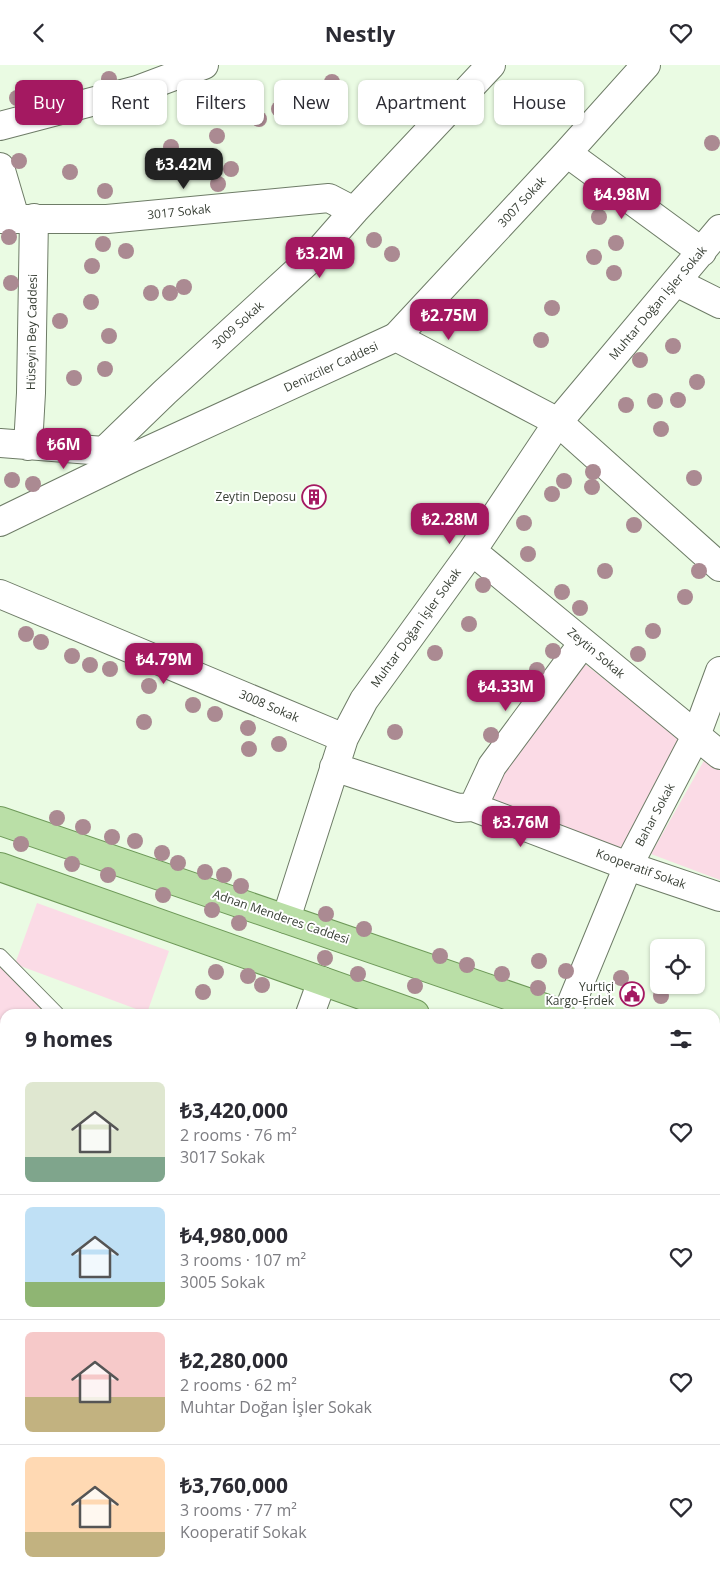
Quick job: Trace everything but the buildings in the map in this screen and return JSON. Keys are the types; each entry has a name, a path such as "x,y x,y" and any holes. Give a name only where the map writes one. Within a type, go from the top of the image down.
{"main road":[{"name":"Adnan Menderes Caddesi","path":"0,821 547,1009"},
{"path":"0,867 401,1009"}],"street":[{"path":"0,125 137,89 204,65"},
{"name":"3007 Sokak","path":"396,337 646,65"},
{"name":"3009 Sokak","path":"104,451 165,392 318,252 489,66"},
{"path":"567,153 702,251"},
{"name":"Hüseyin Bey Caddesi","path":"0,167 16,218 31,393 28,446"},
{"name":"3017 Sokak","path":"16,218 107,219 329,197 354,211"},
{"name":"Muhtar Doğan İşler Sokak","path":"286,919 344,738 364,700 472,551 558,422 720,229"},
{"path":"676,282 720,304"},
{"path":"396,337 558,422 720,567"},
{"name":"Denizciler Caddesi","path":"134,457 396,337"},
{"path":"0,443 104,451 134,457"},
{"path":"0,522 134,457"},
{"name":"Zeytin Sokak","path":"472,551 720,755"},
{"name":"3008 Sokak","path":"0,593 344,738"},
{"path":"473,807 492,766 583,643"},
{"name":"Bahar Sokak","path":"569,1009 628,866 696,736 720,671"},
{"name":"Kooperatif Sokak","path":"334,767 458,808 473,807 628,866 720,897"},
{"path":"312,1009 322,981"}],"lane":[{"path":"0,956 52,1009"}],"shaded area":[{"path":"581,661 681,739 621,850 485,801"},
{"path":"706,757 720,768 720,880 651,854"},
{"path":"37,903 169,951 148,1009 136,1009 15,964"},
{"path":"0,967 43,1009 0,1009"}],"place":[{"name":"Zeytin Deposu","path":"314,497"},
{"name":"Yurtiçi Kargo-Erdek","path":"632,994"}]}
